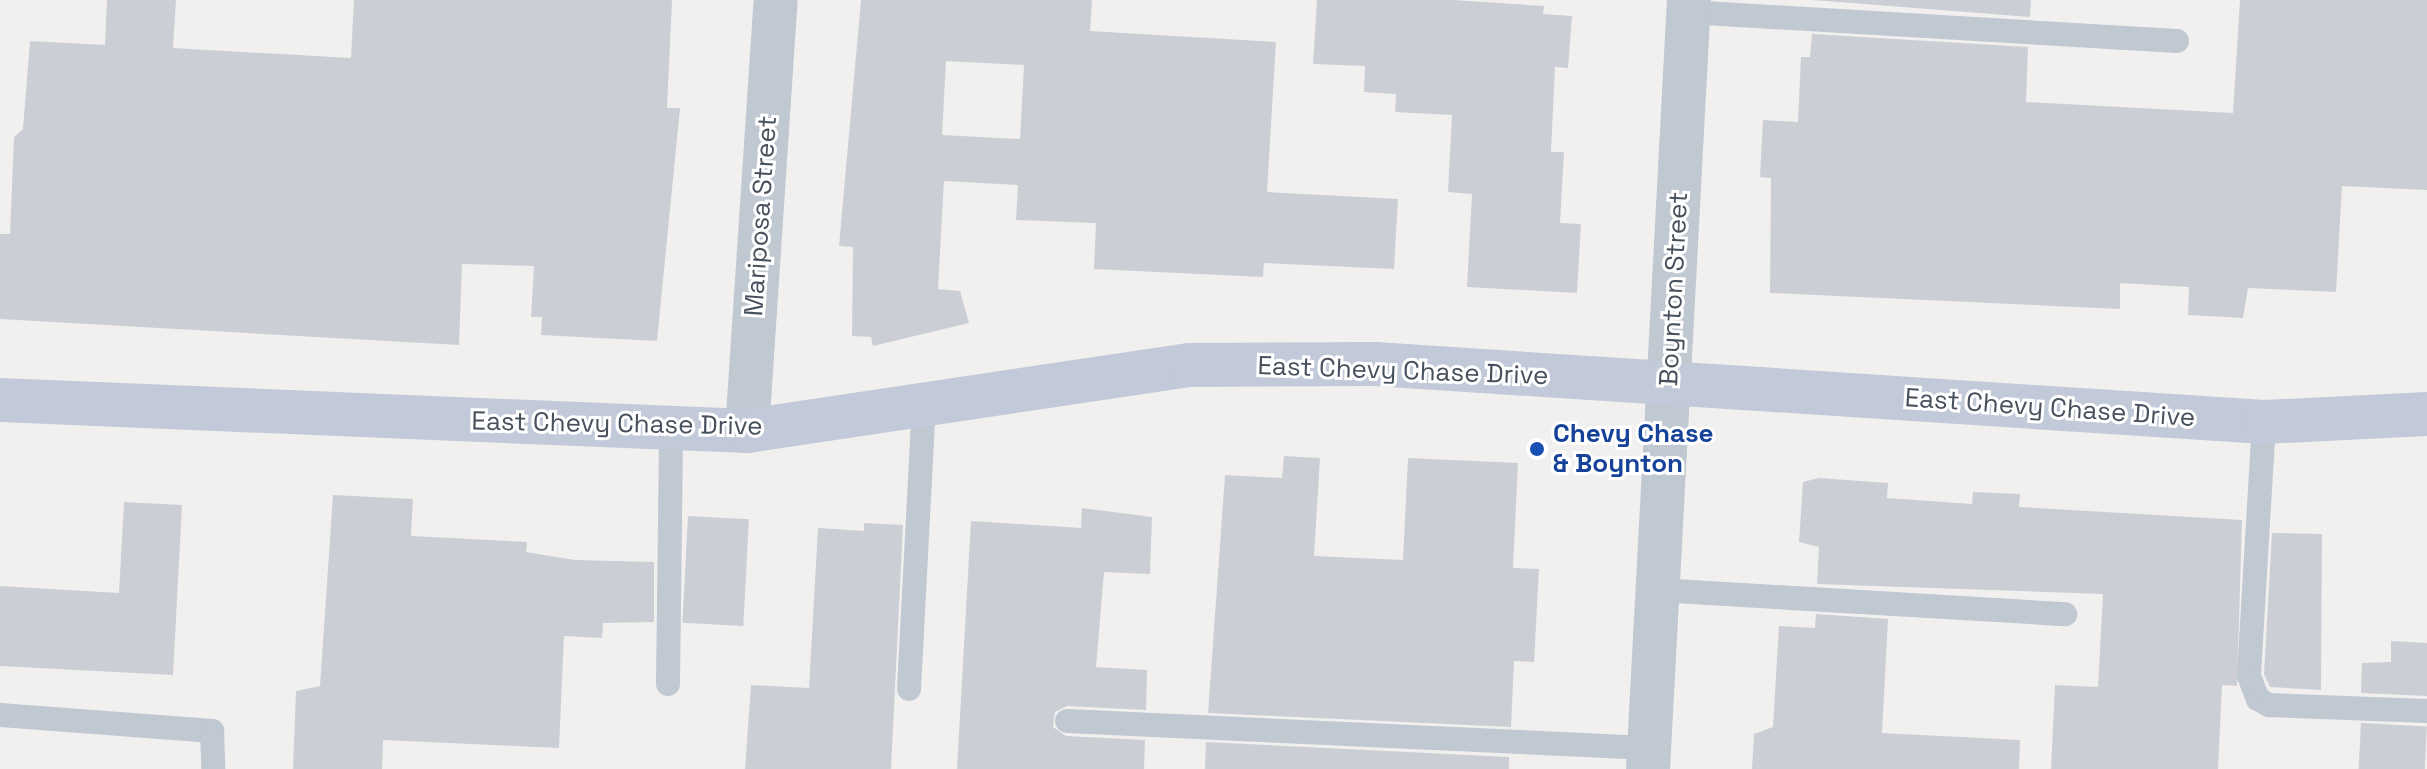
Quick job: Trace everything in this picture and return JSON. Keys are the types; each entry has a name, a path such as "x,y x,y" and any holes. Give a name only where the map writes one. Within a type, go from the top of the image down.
{"main road":[{"name":"East Chevy Chase Drive","path":"0,400 747,431 1189,365 1375,364 2264,422 2427,414"}],"street":[{"name":"Mariposa Street","path":"747,431 776,0"},
{"name":"Boynton Street","path":"1648,759 1689,6"}],"lane":[{"path":"1689,6 2177,41"},
{"path":"909,689 924,406"},
{"path":"2264,422 2249,676 2258,699 2427,711"},
{"path":"668,684 671,429"},
{"path":"1658,590 2065,614"},
{"path":"0,715 212,731 213,769"},
{"path":"1067,721 1648,759"}],"building":[{"path":"107,0 176,0 173,48 351,58 354,0 672,0 667,108 680,108 657,341 541,335 542,317 531,317 534,266 462,264 459,345 0,319 0,234 10,234 14,137 23,129 30,41 105,45"},
{"path":"861,0 1092,0 1090,31 1276,42 1267,192 1398,199 1394,269 1264,263 1263,277 1094,269 1096,223 1016,220 1018,185 944,181 938,289 960,291 969,323 873,346 871,337 852,336 853,247 839,246","holes":["946,61 1024,65 1020,139 942,135"]},
{"path":"1317,0 1453,0 1544,6 1543,14 1572,16 1568,68 1555,67 1551,152 1564,152 1560,223 1581,224 1577,293 1467,287 1472,194 1448,192 1452,115 1395,112 1396,94 1364,92 1365,66 1313,64"},
{"path":"1813,0 2031,0 2030,17"},
{"path":"2240,0 2427,0 2427,190 2342,186 2336,292 2248,288 2243,318 2188,315 2189,287 2120,283 2120,309 1770,293 1771,178 1760,177 1763,120 1798,122 1801,57 1810,57 1812,34 2028,47 2026,102 2233,113"},
{"path":"1284,456 1320,458 1314,556 1403,560 1408,458 1518,463 1513,568 1539,569 1534,662 1514,661 1511,727 1208,713 1225,475 1282,478"},
{"path":"1819,478 1888,483 1887,498 1972,504 1973,492 2020,494 2019,507 2242,520 2237,686 2222,685 2218,769 2051,769 2055,685 2098,687 2103,594 1817,584 1819,547 1799,542 1803,482"},
{"path":"333,495 413,499 411,536 527,542 526,552 575,560 654,562 654,622 603,623 602,638 564,636 559,748 383,740 382,769 293,769 296,691 320,686"},
{"path":"124,502 182,505 173,675 0,666 0,586 119,593"},
{"path":"1082,508 1152,517 1150,574 1104,572 1096,667 1147,670 1146,710 1067,706 1055,712 1053,727 1066,736 1145,740 1144,769 957,769 971,521 1081,528"},
{"path":"688,516 749,519 743,626 682,623"},
{"path":"864,523 903,525 891,769 745,769 751,685 809,688 818,528 864,531"},
{"path":"2272,533 2322,534 2321,690 2270,687 2264,674"},
{"path":"1816,614 1888,619 1882,733 2020,740 2019,769 1752,769 1754,734 1773,727 1779,626 1815,628"},
{"path":"2391,641 2427,643 2427,696 2361,693 2362,663 2391,662"},
{"path":"2361,723 2427,726 2425,769 2359,769"},
{"path":"1206,742 1509,757 1509,769 1205,769"}],"place":[{"name":"Chevy Chase & Boynton","path":"1537,449"}]}
